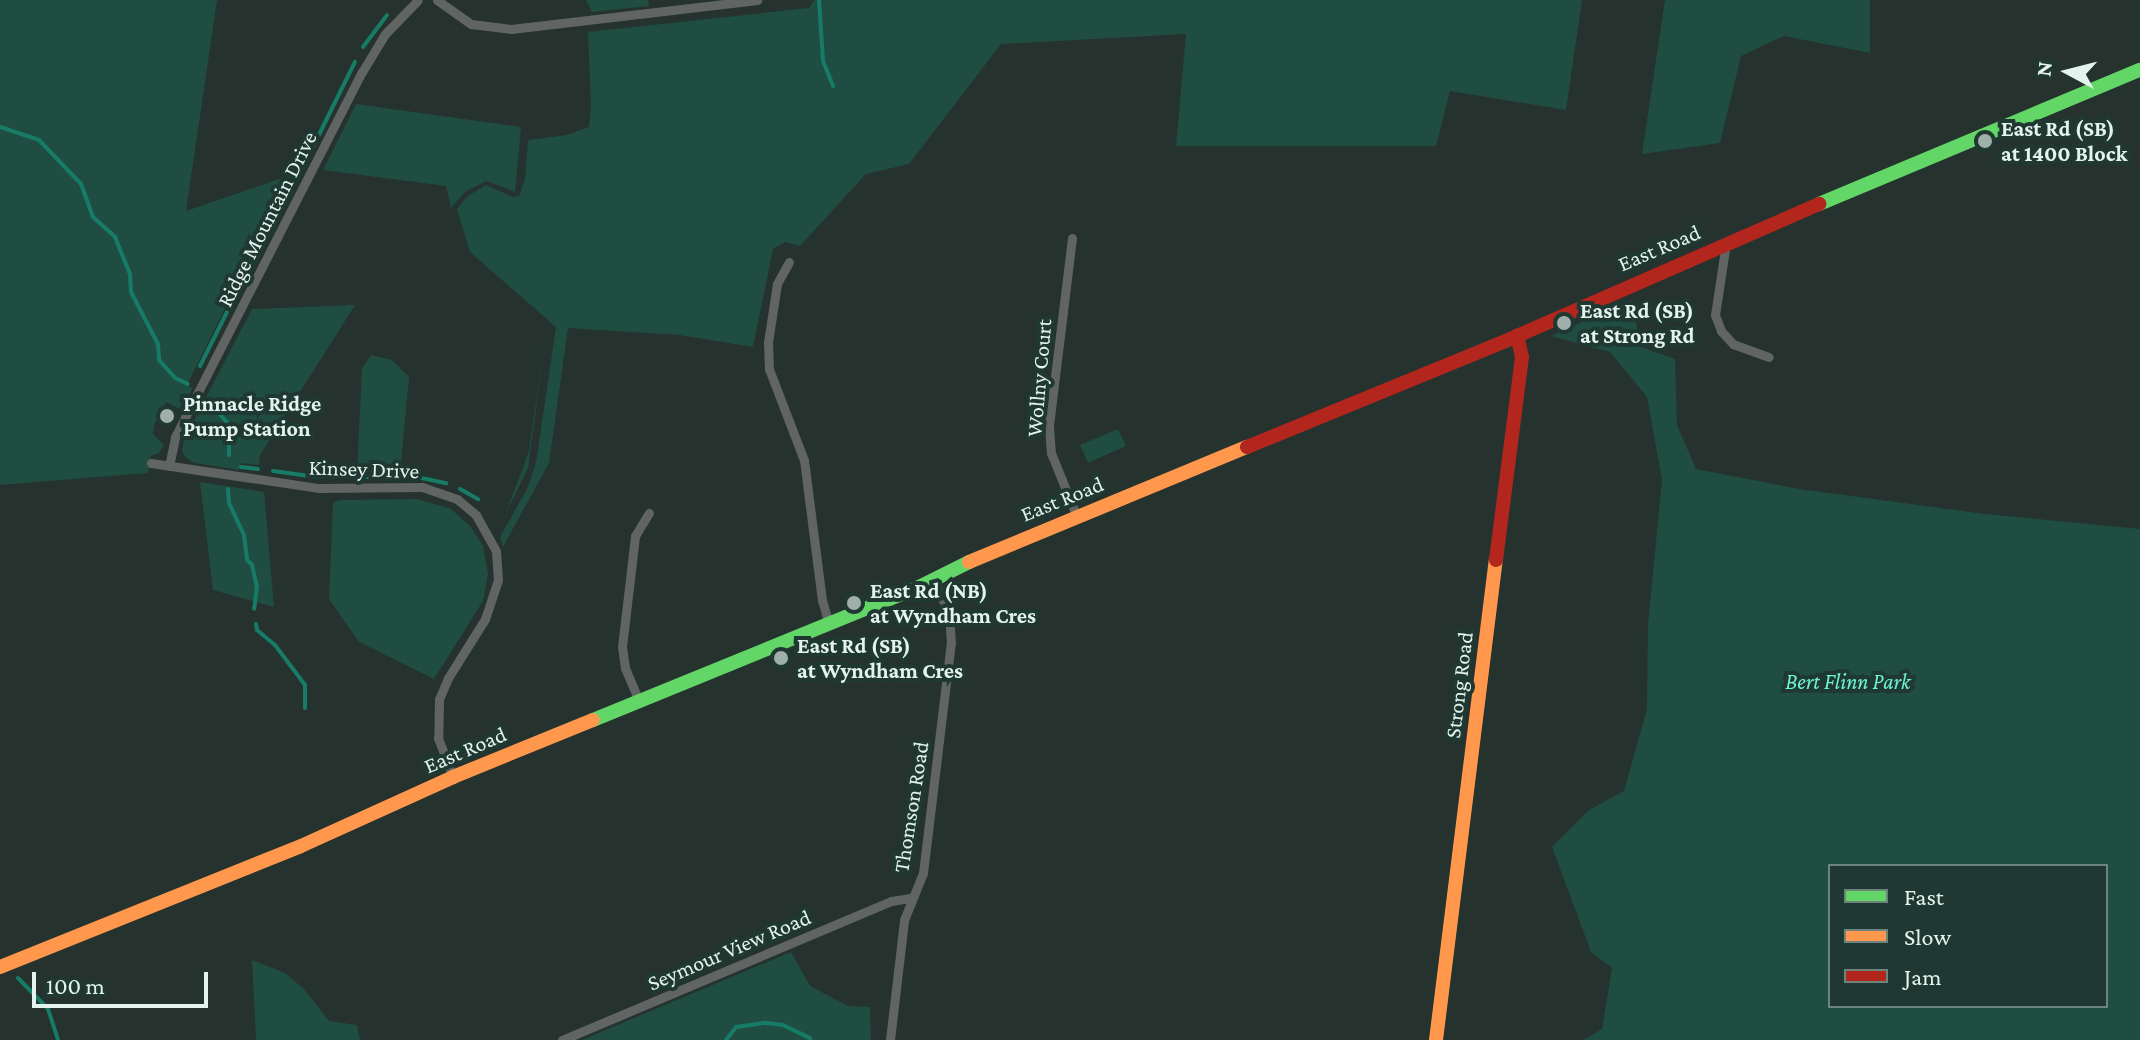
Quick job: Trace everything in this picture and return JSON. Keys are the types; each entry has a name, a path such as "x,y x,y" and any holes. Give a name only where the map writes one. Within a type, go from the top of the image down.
{"main road":[{"name":"East Road","path":"0,967 301,846 453,777 829,624 934,580 977,558 1517,336 1726,243 2140,70"},
{"name":"Strong Road","path":"1436,1040 1522,357 1517,336"}],"street":[{"name":"Ridge Mountain Drive","path":"169,466 175,437 362,72 385,34 418,0"},
{"path":"437,0 471,24 511,29 757,0"},
{"name":"Wollny Court","path":"1072,238 1049,426 1051,453 1077,517"},
{"path":"1726,243 1715,315 1721,331 1733,344 1769,357"},
{"path":"789,262 777,284 768,342 769,369 804,460 822,600 829,624"},
{"name":"Kinsey Drive","path":"151,463 319,488 422,487 457,499 476,515 496,551 498,580 485,619 448,678 439,699 436,715 438,738 453,777"},
{"path":"639,701 625,668 622,647 635,536 649,513"},
{"name":"Thomson Road","path":"890,1040 904,920 923,873 951,643 949,614 934,580"},
{"name":"Seymour View Road","path":"562,1040 891,901 911,898"}],"green space":[{"path":"0,0 217,0 186,211 291,175 187,385 193,388 182,410 166,402 154,425 153,434 164,445 159,453 151,456 148,473 0,485"},
{"path":"586,0 648,0 649,6 592,12"},
{"path":"814,0 1582,0 1566,110 1450,91 1436,146 1176,146 1186,34 1001,44 909,164 866,174 800,246 785,242 773,249 753,347 679,335 568,328 549,463 503,547 500,537 527,489 536,463 556,327 470,252 457,209 468,196 486,185 513,197 519,196 525,180 528,140 567,135 589,127 588,32 809,8"},
{"path":"1665,0 1870,0 1870,53 1784,36 1741,56 1720,143 1642,154"},
{"path":"356,104 521,127 515,192 486,181 465,192 451,208 446,186 323,170"},
{"name":"Bert Flinn Park","path":"1632,300 1641,347 1675,359 1677,425 1696,469 1799,489 1985,514 2140,529 2140,1040 1583,1040 1602,1029 1612,968 1591,952 1552,847 1589,810 1624,791 1647,709 1648,624 1662,480 1647,397 1610,352 1551,336"},
{"path":"355,305 260,455 259,465 241,463 239,470 195,463 186,458 182,451 184,440 252,309"},
{"path":"547,326 528,468 506,513 529,451"},
{"path":"371,355 392,360 409,377 400,473 357,474 362,368"},
{"path":"1118,429 1126,446 1088,463 1080,445"},
{"path":"200,482 264,492 274,607 213,590"},
{"path":"417,499 451,509 471,527 483,546 488,574 483,601 434,679 359,642 329,599 333,503 339,500"},
{"path":"791,952 810,986 848,1006 870,1007 871,1040 582,1040"},
{"path":"252,960 285,973 304,989 329,1021 357,1025 360,1040 256,1040"}],"waterway":[{"path":"819,0 823,61 833,86"},
{"path":"363,47 387,15"},
{"path":"304,165 355,62"},
{"path":"0,127 39,140 81,184 93,217 115,237 130,274 131,292 158,344 159,360 175,378 188,384"},
{"path":"232,304 293,186"},
{"path":"200,366 227,312"},
{"path":"212,406 229,424 229,455"},
{"path":"241,467 258,469"},
{"path":"273,471 317,477 417,477 446,483"},
{"path":"228,489 229,503 244,535 247,560 252,565 257,586 254,609"},
{"path":"460,489 478,499"},
{"path":"256,624 257,630 275,645 305,685 305,708"},
{"path":"18,978 48,1009 58,1040"},
{"path":"726,1040 736,1027 766,1023 783,1025 810,1038"}],"traffic: fast":[{"path":"1819,204 2140,70"},
{"path":"593,720 919,587 969,562"}],"traffic: slow":[{"path":"969,562 1247,447"},
{"path":"1436,1040 1496,560"},
{"path":"0,967 301,846 453,777 593,720"}],"traffic: jam":[{"path":"1247,447 1517,336 1819,204"},
{"path":"1496,560 1522,357 1517,336"}],"place":[{"name":"East Rd (SB) at 1400 Block","path":"1985,141"},
{"name":"East Rd (SB) at Strong Rd","path":"1564,323"},
{"name":"Pinnacle Ridge Pump Station","path":"167,416"},
{"name":"East Rd (NB) at Wyndham Cres","path":"854,603"},
{"name":"East Rd (SB) at Wyndham Cres","path":"781,658"}]}
